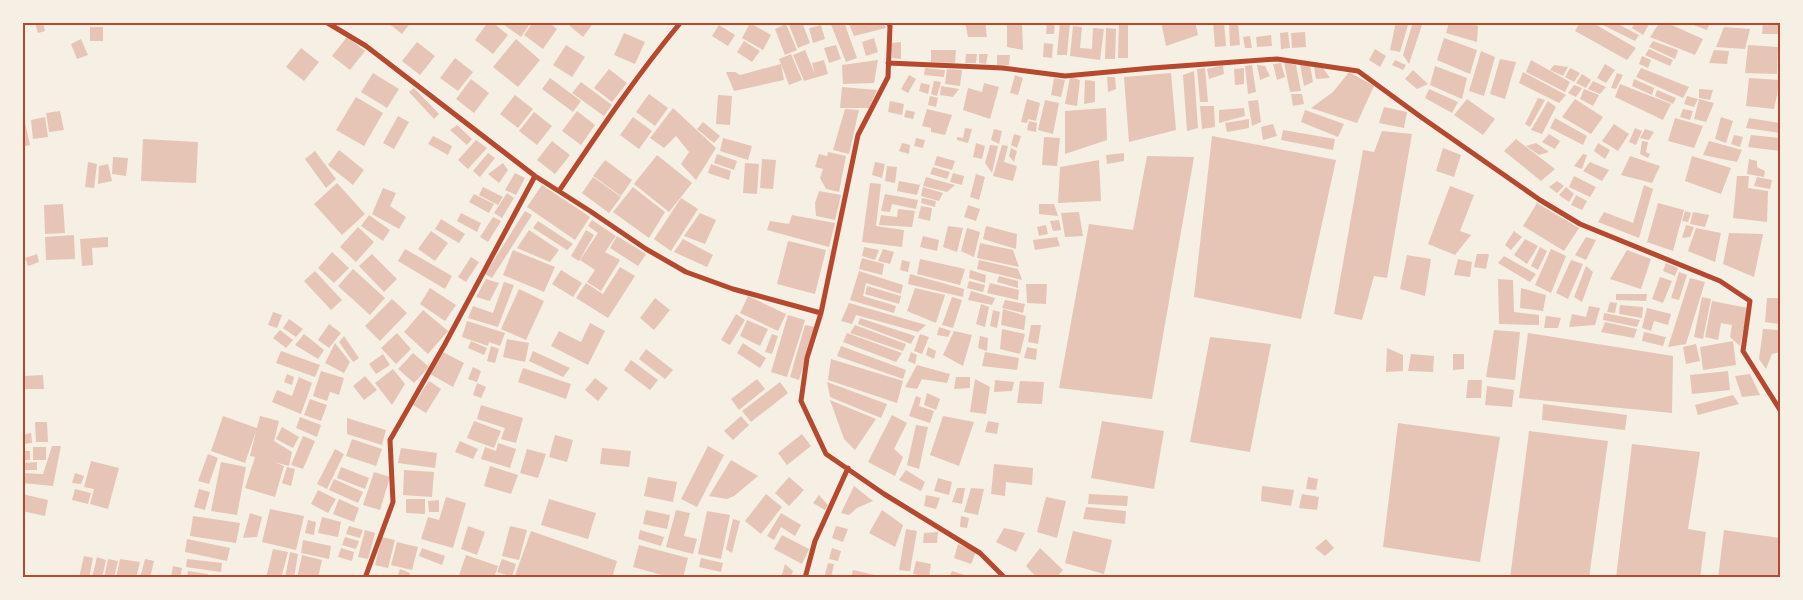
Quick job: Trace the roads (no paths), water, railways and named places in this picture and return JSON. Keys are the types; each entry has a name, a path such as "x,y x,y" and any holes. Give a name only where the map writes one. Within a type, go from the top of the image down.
{"street":[{"path":"326,22 366,46 535,176 646,249 686,272 733,289 821,313"},
{"path":"559,191 620,100 681,22"},
{"path":"888,22 890,26 888,77 858,135 821,313 807,358 801,401 826,454 884,494 980,553 1005,578"},
{"path":"888,63 1002,68 1065,76 1277,59 1358,71 1540,200 1580,224 1720,281 1750,301 1743,351 1780,410"},
{"path":"365,578 393,502 390,440 445,344 535,176"},
{"path":"805,578 815,541 848,468"}]}
